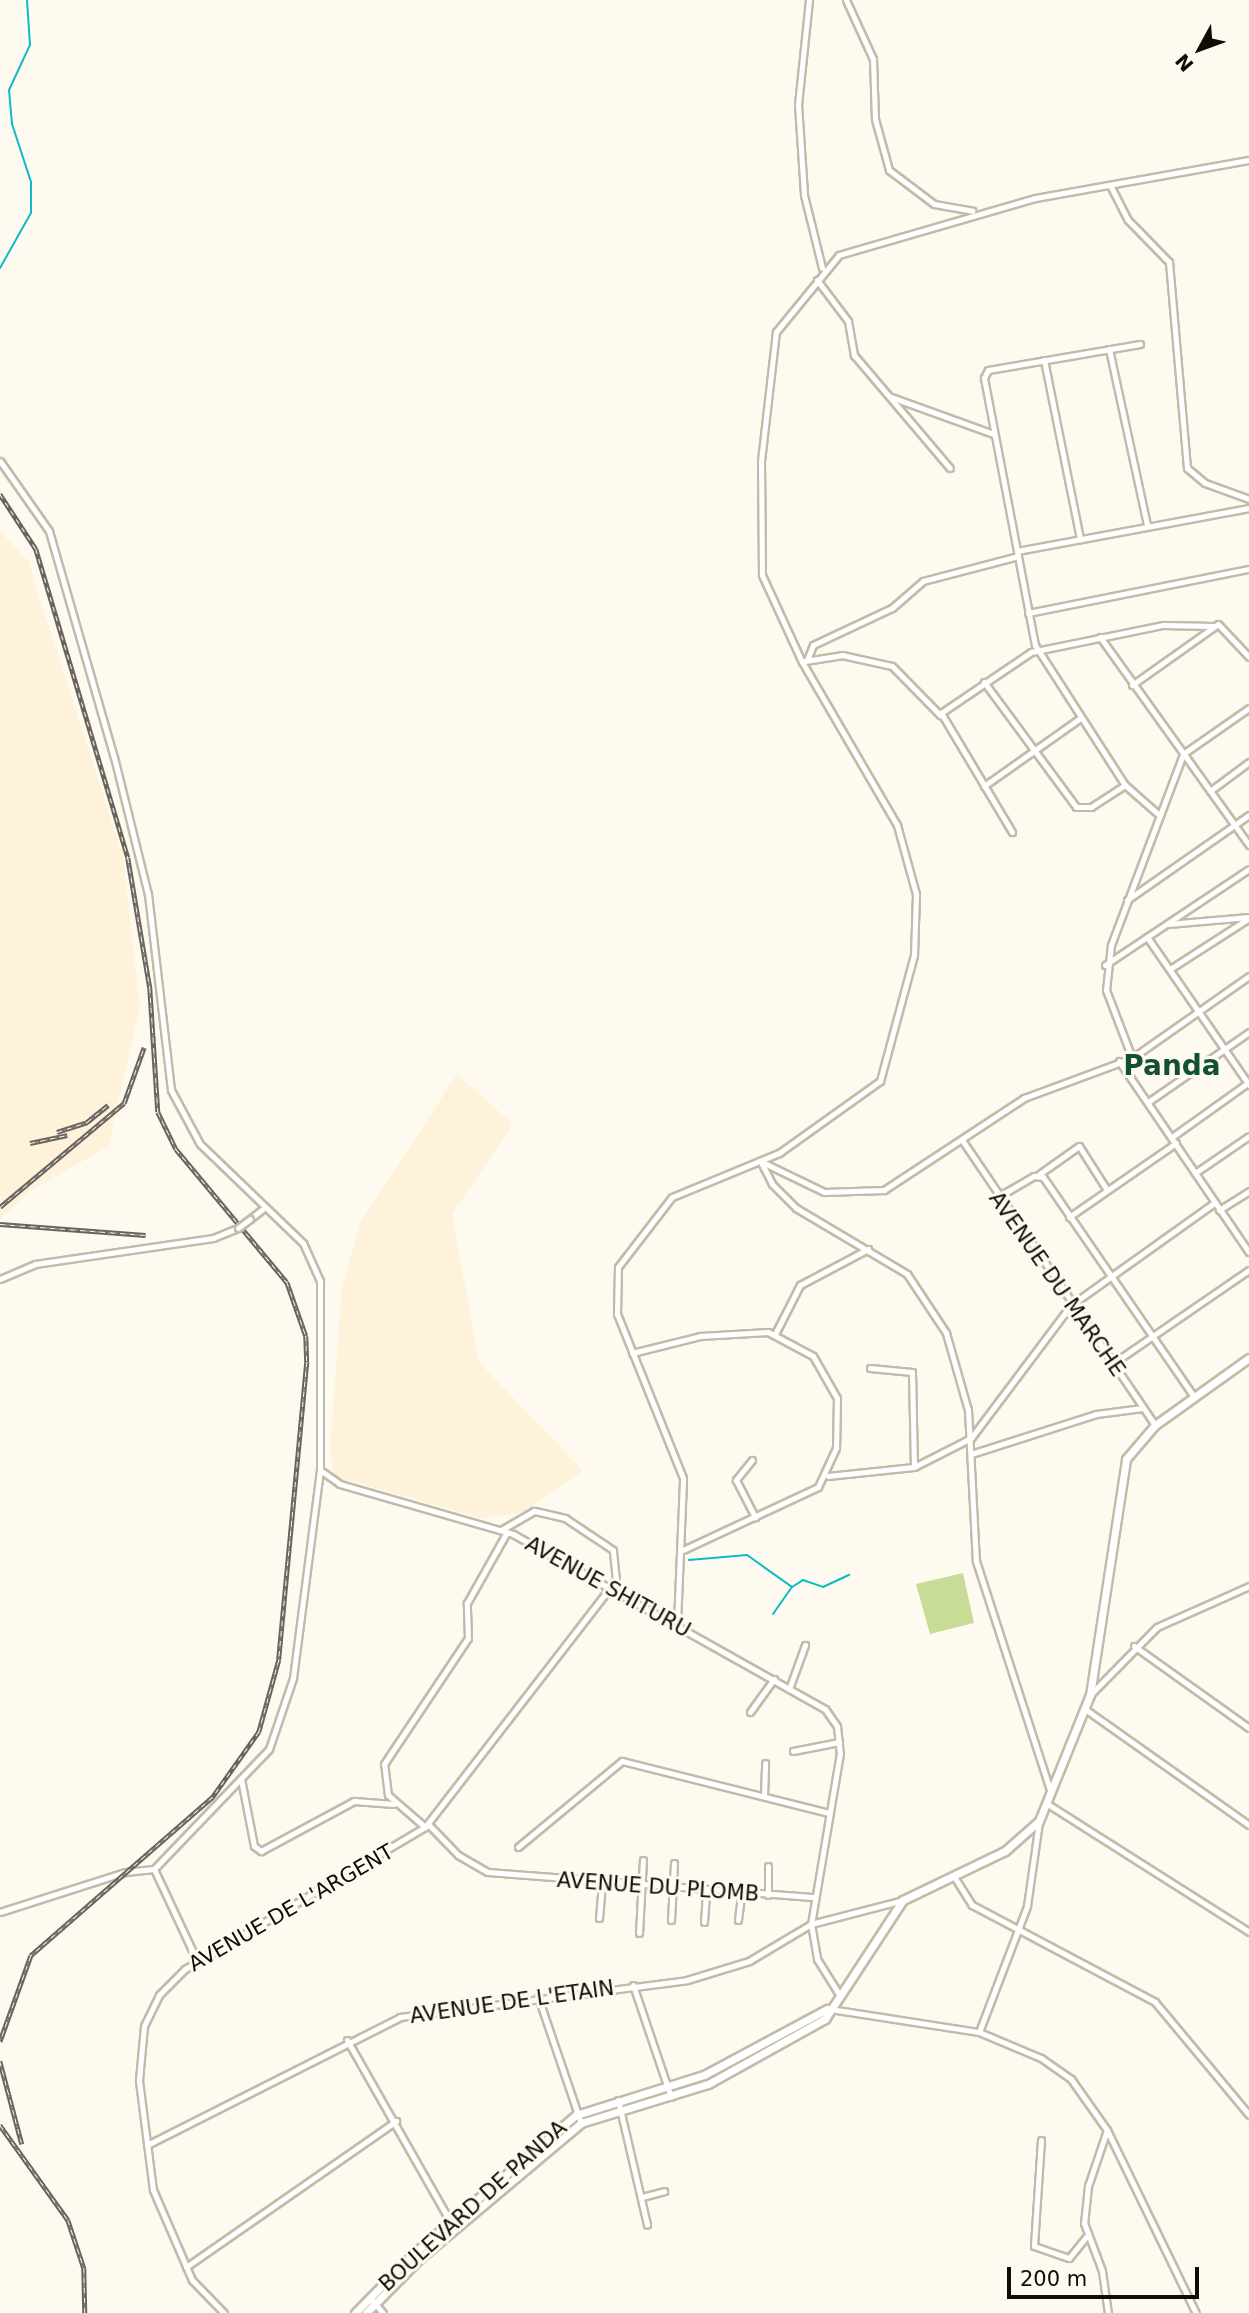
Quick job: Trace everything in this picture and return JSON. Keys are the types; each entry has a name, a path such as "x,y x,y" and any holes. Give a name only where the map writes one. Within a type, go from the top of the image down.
{"street":[{"path":"809,0 798,104 804,195 822,268"},
{"path":"846,0 873,59 875,118 889,170 933,204 975,212"},
{"path":"677,1624 683,1550 683,1478 632,1353 614,1298 626,1251 671,1197 761,1162 880,1081 899,1012 916,932 909,863 890,807 805,661 762,575 760,482 770,350 776,332 839,255 975,212 1249,160"},
{"path":"1110,186 1128,220 1169,261 1187,468 1205,483 1249,499"},
{"path":"817,279 848,321 851,350 950,468"},
{"path":"1140,344 986,373 993,434 1028,613 1040,651 1079,719 1125,785 1157,814"},
{"path":"1110,349 1147,525"},
{"path":"1044,360 1080,539"},
{"path":"891,397 993,434"},
{"path":"0,461 49,531 111,744 148,894 171,1090 201,1144 263,1209 303,1243 323,1295 320,1470 293,1678 269,1749 154,1869 125,1872 0,1912"},
{"path":"805,661 813,645 892,608 923,581 1080,539 1249,508"},
{"path":"1028,613 1249,569"},
{"path":"940,715 984,682 1040,651 1163,625 1225,628 1249,657"},
{"path":"1132,685 1214,626"},
{"path":"1100,637 1249,845"},
{"path":"805,661 842,655 892,666 940,715 1012,832"},
{"path":"984,682 1076,807 1091,807 1125,785"},
{"path":"1132,1058 1111,1012 1105,965 1157,814 1183,754 1249,708"},
{"path":"984,786 1079,719"},
{"path":"1210,791 1249,762"},
{"path":"1127,900 1249,815"},
{"path":"1105,965 1249,869"},
{"path":"1165,924 1249,918"},
{"path":"1170,969 1249,918"},
{"path":"1147,937 1249,1084 1172,1137"},
{"path":"761,1162 824,1192 868,1194 896,1186 1024,1098 1132,1058 1249,976"},
{"path":"1148,1102 1249,1032"},
{"path":"1119,1061 1214,1203 1247,1244 1249,1252"},
{"path":"1195,1173 1249,1136"},
{"name":"AVENUE DU MARCHE","path":"962,1140 996,1198 1155,1424"},
{"path":"1069,1217 1176,1143"},
{"path":"996,1198 1038,1175 1079,1146 1107,1190"},
{"path":"761,1162 772,1184 796,1208 869,1250 918,1283 939,1318 962,1382 971,1438 976,1562 1051,1793"},
{"path":"1038,1175 1194,1397"},
{"path":"1219,1210 1249,1191"},
{"path":"828,1476 914,1467 971,1438 1071,1305 1214,1203"},
{"path":"0,1279 35,1264 213,1238 238,1228 263,1209"},
{"path":"775,1334 800,1284 869,1250"},
{"path":"1112,1364 1249,1270"},
{"path":"632,1353 699,1336 775,1334 813,1356 833,1386 841,1420 828,1476 813,1492 683,1550"},
{"path":"979,2032 1020,1928 1037,1861 1039,1821 1090,1695 1121,1472 1155,1424 1249,1359"},
{"path":"870,1368 912,1372 914,1467"},
{"path":"971,1454 1096,1414 1143,1408"},
{"path":"752,1460 736,1480 755,1517"},
{"name":"AVENUE SHITURU","path":"320,1470 340,1484 504,1531 613,1587 825,1709 839,1742"},
{"path":"241,1779 254,1846 261,1851 354,1801 394,1804 385,1776 388,1750 468,1638 467,1603 504,1531 534,1511 565,1518 613,1549 618,1563 613,1587"},
{"path":"1090,1695 1134,1646 1180,1613 1249,1586"},
{"name":"AVENUE DE L'ARGENT","path":"224,2313 186,2267 159,2209 147,2145 139,2080 144,2026 164,1988 197,1961 426,1826 613,1587"},
{"path":"789,1689 805,1645"},
{"path":"1134,1646 1249,1728"},
{"path":"750,1712 774,1679"},
{"path":"1085,1709 1249,1825"},
{"path":"793,1751 839,1742 829,1813 812,1897 811,1924 817,1959 838,1993"},
{"path":"518,1847 610,1766 638,1762 829,1813"},
{"path":"764,1796 765,1763"},
{"name":"AVENUE DU PLOMB","path":"394,1804 426,1826 458,1855 504,1874 642,1887 812,1897"},
{"path":"1046,1804 1247,1928"},
{"path":"903,1900 955,1878 1016,1843 1039,1821"},
{"path":"639,1933 643,1860"},
{"path":"671,1920 676,1889 674,1863"},
{"path":"768,1866 768,1895"},
{"path":"154,1869 197,1961"},
{"path":"955,1878 967,1902 1155,2002 1249,2115"},
{"path":"599,1919 602,1884"},
{"path":"704,1922 706,1891"},
{"path":"738,1920 741,1894"},
{"name":"AVENUE DE L'ETAIN","path":"147,2145 347,2040 400,2017 718,1973 811,1924 903,1900"},
{"name":"BOULEVARD DE PANDA","path":"579,2119 620,2112 671,2097 760,2057 825,2019 827,2009 903,1900"},
{"path":"633,1985 671,2097"},
{"path":"538,1997 579,2119"},
{"path":"827,2009 979,2032 1055,2066 1081,2089 1107,2130 1196,2313"},
{"name":"BOULEVARD DE PANDA","path":"355,2313 372,2301 452,2225 579,2119 618,2100 668,2088 755,2049 827,2009"},
{"path":"788,2029 793,2037"},
{"path":"347,2040 396,2120 452,2225"},
{"path":"755,2049 760,2057"},
{"path":"618,2100 647,2225"},
{"path":"186,2267 396,2120"},
{"path":"1107,2130 1088,2186 1086,2237 1102,2271 1108,2313"},
{"path":"1041,2140 1034,2246 1069,2258 1086,2237"},
{"path":"642,2197 664,2191"},
{"path":"372,2301 383,2313"},
{"name":"BOULEVARD DE PANDA","path":"366,2313 372,2301"}],"shaded area":[{"path":"0,531 28,561 123,856 140,1006 109,1146 30,1191 0,1220"},
{"path":"457,1074 513,1124 452,1214 479,1362 583,1471 522,1513 480,1518 334,1476 330,1448 342,1287 360,1223"}],"green space":[{"path":"963,1573 974,1623 930,1634 916,1584"}],"waterway":[{"path":"0,268 31,213 31,182 12,124 9,90 30,45 27,0"},
{"path":"689,1560 747,1555 792,1587 803,1580 823,1587 849,1575"},
{"path":"773,1614 792,1587"}],"railway":[{"path":"0,494 36,549 128,858 150,988 158,1112 176,1149 287,1282 306,1336 307,1362 279,1660 259,1732 213,1797 31,1956 0,2042"},
{"path":"0,1207 124,1103 144,1047"},
{"path":"57,1132 87,1122 108,1105"},
{"path":"30,1143 67,1135"},
{"path":"0,1224 146,1235"},
{"path":"0,2061 22,2144"},
{"path":"0,2125 68,2220 84,2268 85,2313"}],"district":[{"name":"Panda","path":"1172,1066"}]}
